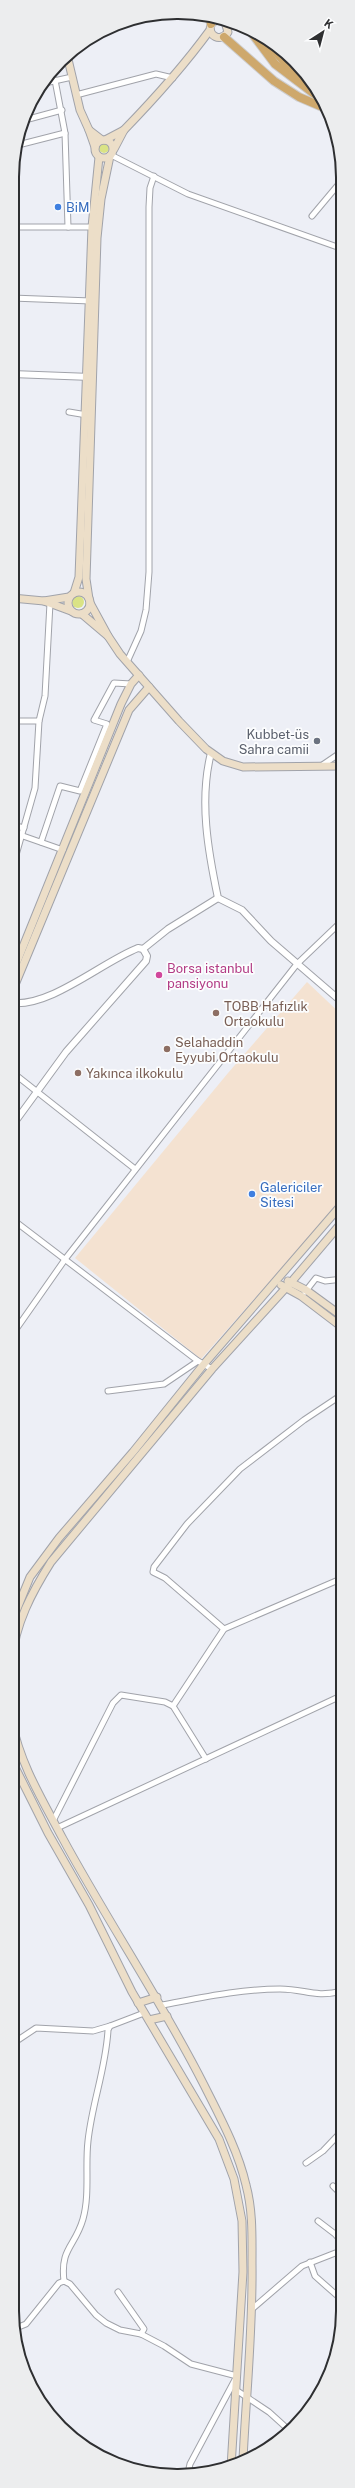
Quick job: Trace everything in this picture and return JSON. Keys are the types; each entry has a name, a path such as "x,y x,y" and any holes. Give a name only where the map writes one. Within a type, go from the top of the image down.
{"highway":[{"path":"224,37 274,81 299,97 320,107"},
{"path":"257,40 275,64 311,92"},
{"path":"279,56 298,75"}],"main road":[{"path":"212,23 215,37"},
{"path":"95,226 105,174 112,154 124,130 174,78 186,59 199,44 212,23"},
{"path":"199,44 215,37 224,37 228,32 228,27"},
{"path":"68,63 80,110 99,157 91,301 86,579 90,601 87,611 82,614"},
{"path":"89,130 103,140 111,142 112,154"},
{"path":"95,147 103,140 124,130"},
{"path":"99,157 105,159 112,154"},
{"path":"71,611 68,604 80,577 89,416"},
{"path":"47,602 83,593 90,601 108,636 127,662 179,721 211,753 223,761 243,767 336,766"},
{"path":"19,599 47,602 82,614 108,636"},
{"path":"19,957 131,684 139,675"},
{"path":"19,975 129,710 149,687"},
{"path":"19,1604 30,1577 59,1538 201,1363 279,1279 336,1211"},
{"path":"19,1628 21,1619 36,1584 51,1562 212,1368 287,1286 336,1229"},
{"path":"279,1279 287,1286 304,1293 336,1313"},
{"path":"304,1293 336,1322"},
{"path":"19,1749 53,1821 90,1888 168,2016 216,2108 238,2156 247,2185 253,2233 252,2309 243,2455"},
{"path":"19,1775 45,1826 89,1905 138,2003 219,2139 234,2179 242,2220 243,2265 231,2460"},
{"path":"138,2003 157,1997"},
{"path":"149,2020 168,2016"}],"street":[{"path":"76,95 156,74 174,78"},
{"path":"52,81 72,77"},
{"path":"55,80 62,110 65,133 68,227"},
{"path":"30,119 62,110"},
{"path":"23,143 65,133"},
{"path":"112,154 188,194 336,247"},
{"path":"127,662 141,631 146,610 149,572 149,207 150,188 154,176"},
{"path":"312,216 336,187"},
{"path":"19,227 95,226"},
{"path":"19,298 91,301"},
{"path":"19,374 90,376"},
{"path":"69,412 89,416"},
{"path":"19,848 35,788 38,721 45,696 47,602"},
{"path":"41,842 60,786 80,791 107,724 94,720 114,683 131,684"},
{"path":"19,721 38,721"},
{"path":"211,753 206,772 205,800 208,837 218,898"},
{"path":"320,767 336,756"},
{"path":"19,826 24,828"},
{"path":"23,836 63,850"},
{"path":"19,1003 33,1002 92,974 133,950 143,949 168,929 218,898"},
{"path":"218,898 242,910 297,964 336,997"},
{"path":"19,1325 66,1258 135,1169 229,1053 297,964 336,927"},
{"path":"19,1116 36,1091 111,999 146,961 147,956 143,949"},
{"path":"19,1078 135,1169"},
{"path":"19,1224 66,1258 201,1363 212,1368"},
{"path":"304,1293 316,1278 325,1281 336,1280"},
{"path":"108,1390 164,1384 201,1363"},
{"path":"224,1629 165,1578 153,1572 154,1567 187,1524 240,1469 304,1420 336,1399"},
{"path":"173,1706 224,1629 336,1581"},
{"path":"53,1821 116,1698 127,1695 173,1706 206,1759"},
{"path":"58,1828 336,1698"},
{"path":"162,2005 208,1997 278,1989 317,1995 336,1992"},
{"path":"19,2039 36,2028 93,2031 144,2013"},
{"path":"64,2282 63,2259 83,2219 88,2176 88,2141 110,2026"},
{"path":"306,2163 323,2151 336,2137"},
{"path":"318,2221 336,2235"},
{"path":"252,2309 293,2272 310,2262 336,2253"},
{"path":"310,2262 314,2276 336,2295"},
{"path":"20,2327 26,2324 59,2283 64,2282 70,2284 96,2315 106,2323 120,2330 141,2334 164,2346 190,2364 237,2376 190,2464 189,2469"},
{"path":"118,2292 144,2329 141,2334"},
{"path":"236,2390 269,2412 286,2427"}],"shaded area":[{"path":"307,982 336,1009 336,1207 201,1359 75,1258 228,1073"}],"green space":[{"path":"102,143 106,143 108,144 108,152 102,153 99,150 99,146"},
{"path":"80,596 83,597 83,607 76,608 73,607 72,600 73,597"}],"place":[{"name":"BiM","path":"58,207"},
{"name":"Kubbet-üs Sahra camii","path":"317,741"},
{"name":"Borsa istanbul pansiyonu","path":"159,975"},
{"name":"TOBB Hafızlık Ortaokulu","path":"216,1013"},
{"name":"Selahaddin Eyyubi Ortaokulu","path":"167,1049"},
{"name":"Yakınca ilkokulu","path":"78,1073"},
{"name":"Galericiler Sitesi","path":"252,1194"}]}
